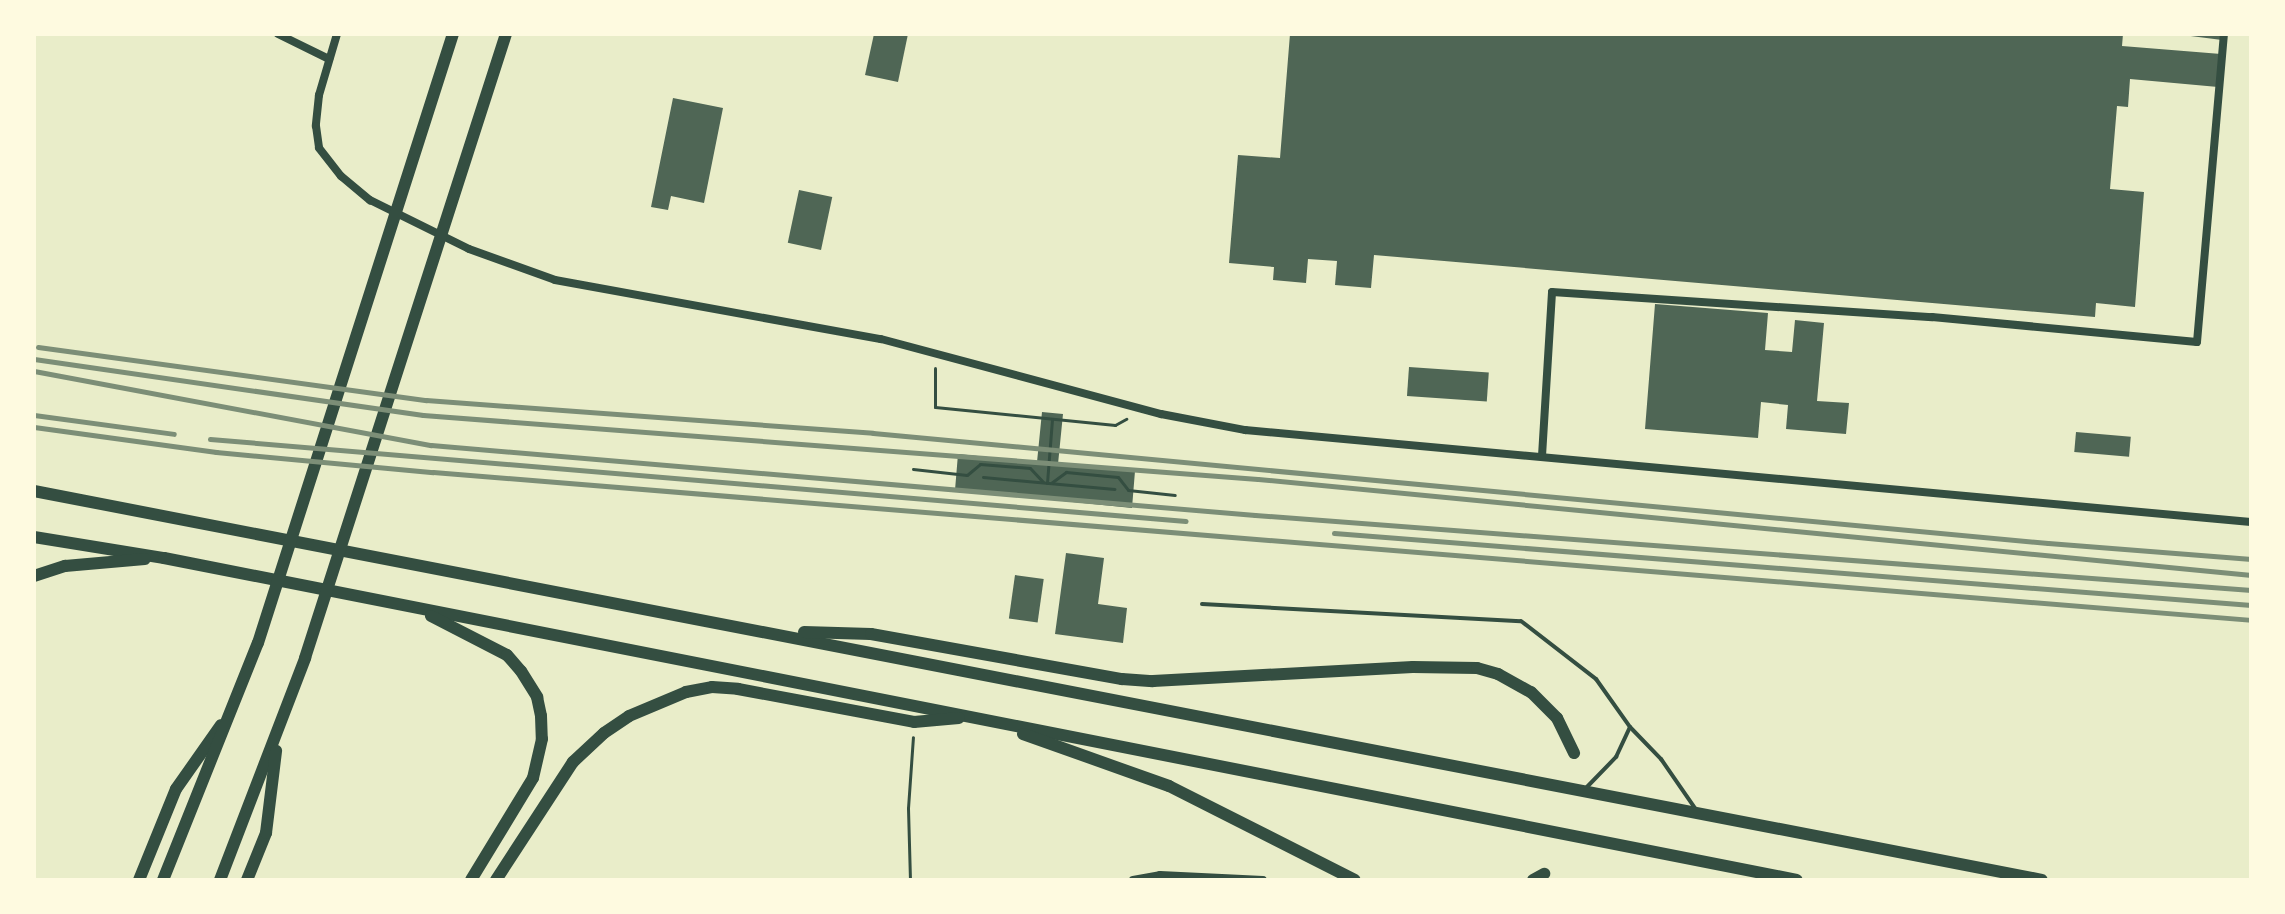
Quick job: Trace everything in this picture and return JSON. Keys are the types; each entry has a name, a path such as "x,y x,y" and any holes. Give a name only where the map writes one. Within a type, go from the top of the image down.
{"main road":[{"path":"163,880 258,643 453,34"},
{"path":"220,880 305,658 506,34"},
{"path":"34,491 2042,880"},
{"path":"34,537 164,558 976,717 1509,826 1797,880"},
{"path":"34,576 65,566 164,558"},
{"path":"413,608 507,655 537,697 542,739 533,778 471,880"},
{"path":"767,631 871,634 1122,679 1153,681 1413,667 1477,668 1498,674 1531,692 1557,718 1574,753"},
{"path":"496,880 573,762 604,733 655,703 712,687 793,698 914,722 976,717 1169,786 1355,880"},
{"path":"139,880 176,789 234,706"},
{"path":"247,880 266,833 278,733"}],"street":[{"path":"278,34 329,59"},
{"path":"337,34 316,126 319,148 341,176 370,200 469,249 555,280 881,339 1161,414 1245,430 2251,522"},
{"path":"1542,456 1552,292 1932,317 2197,342 2224,34"},
{"path":"1133,880 1160,875 1263,880"}],"lane":[{"path":"1202,604 1521,621 1596,679 1630,727 1661,759 1701,816"},
{"path":"1582,793 1616,757 1630,727"}],"path":[{"path":"936,353 935,407 1115,425"},
{"path":"1047,483 1052,419"},
{"path":"913,469 967,475 980,464 1030,468 1047,483"},
{"path":"1047,483 1066,472 1079,473 1118,477 1128,490 1175,495"},
{"path":"983,477 1114,489"},
{"path":"910,880 908,808 914,722"}],"building":[{"path":"874,34 908,34 898,82 865,75"},
{"path":"1290,34 2123,34 2122,46 2221,54 2218,87 2130,79 2128,107 2117,106 2110,189 2144,192 2135,307 2096,303 2095,317 1374,255 1371,288 1335,285 1337,261 1308,259 1306,283 1273,280 1274,267 1229,263 1238,155 1280,158"},
{"path":"2175,34 2222,34 2222,40"},
{"path":"673,98 723,108 704,203 671,196 668,210 651,207"},
{"path":"799,190 832,197 821,250 788,243"},
{"path":"1655,304 1768,313 1765,350 1792,352 1795,320 1824,323 1817,401 1849,403 1846,434 1786,429 1788,405 1761,402 1758,438 1645,429"},
{"path":"1409,367 1489,373 1487,402 1407,396"},
{"path":"1042,412 1063,414 1058,464 1135,471 1132,508 955,490 958,454 1037,462"},
{"path":"2076,432 2131,437 2129,457 2074,452"},
{"path":"1066,553 1104,558 1098,604 1127,608 1123,643 1055,634"},
{"path":"1015,575 1044,579 1038,623 1009,619"}],"railway":[{"path":"38,347 426,400 873,433 2048,543 2251,559"},
{"path":"34,359 423,415 1258,479 2251,575"},
{"path":"34,371 431,445 1255,515 2251,590"},
{"path":"34,415 174,434"},
{"path":"34,427 216,452 433,472 2251,620"},
{"path":"210,439 1186,521"},
{"path":"1334,533 2251,605"}]}
